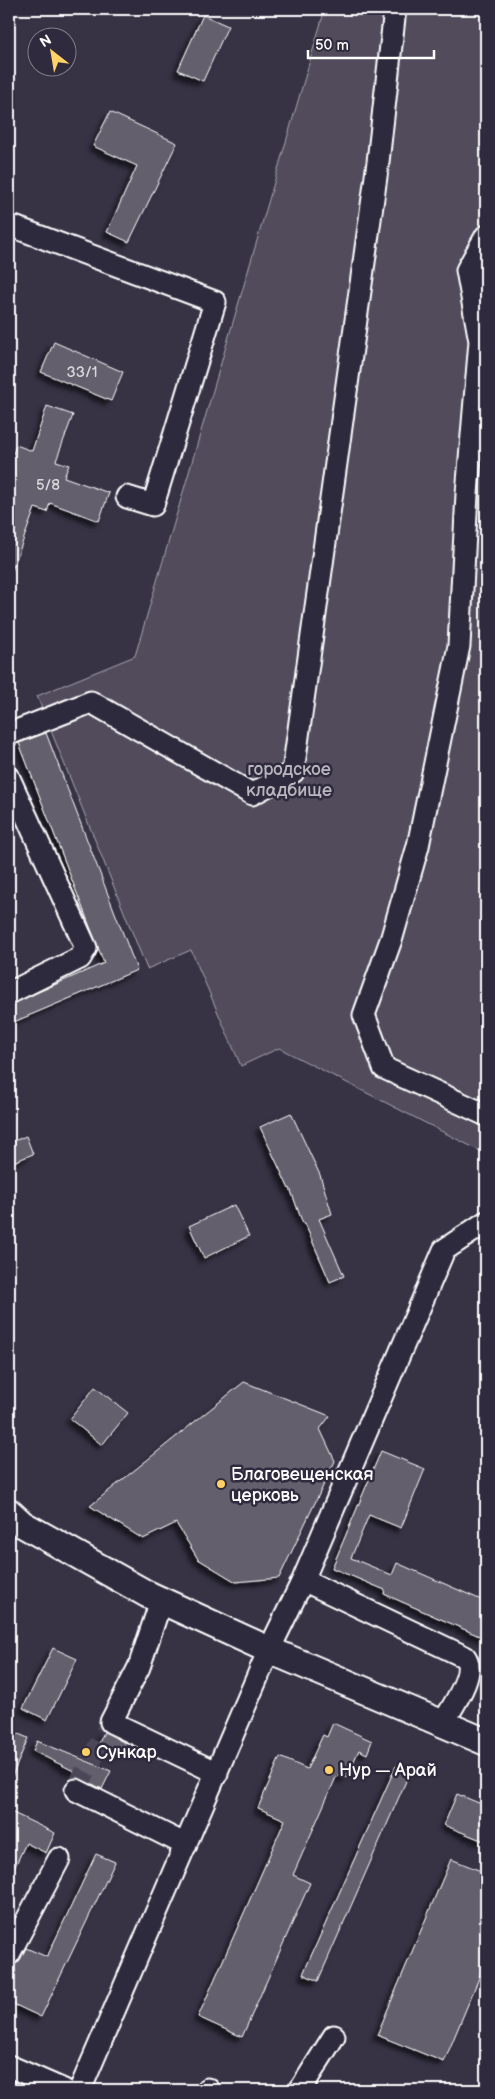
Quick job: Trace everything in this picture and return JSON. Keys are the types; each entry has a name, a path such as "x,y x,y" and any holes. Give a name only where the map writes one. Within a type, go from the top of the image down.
{"main road":[{"path":"9,1512 22,1524 161,1600 269,1650 486,1742"}],"street":[{"path":"9,734 91,702 252,794 293,772 378,162 395,9"},
{"path":"9,225 215,302 153,505 127,497"},
{"path":"486,236 467,270 480,341 467,494 459,646 418,846 392,937 364,1015 384,1068 486,1115"},
{"path":"9,993 80,958 86,948 11,789"},
{"path":"80,2090 269,1650 303,1580 444,1250 486,1222"},
{"path":"303,1580 464,1657 468,1662 470,1670 444,1723"},
{"path":"161,1600 138,1667 111,1722 217,1773"},
{"path":"76,1790 186,1845"},
{"path":"9,1954 59,1859"},
{"path":"300,2090 334,2036"},
{"path":"9,2066 64,2090"}],"green space":[{"name":"городское кладбище","path":"325,9 486,9 486,1154 279,1048 241,1066 191,950 147,969 37,696 135,656"}],"building":[{"path":"203,15 228,26 203,81 178,70"},
{"path":"110,112 177,143 129,242 107,232 137,166 93,146"},
{"path":"54,342 123,372 111,401 41,372"},
{"path":"47,406 73,415 56,461 69,465 64,477 109,493 99,521 50,503 47,512 35,508 10,576 9,453 13,454 16,445 32,451"},
{"path":"46,733 137,970 9,1024 9,1005 104,963 19,743"},
{"path":"291,1113 320,1175 332,1214 319,1219 344,1276 330,1282 305,1224 303,1224 290,1188 260,1127"},
{"path":"26,1136 33,1154 9,1164 9,1143"},
{"path":"234,1205 249,1236 204,1258 189,1226"},
{"name":"Благовещенская церковь","path":"244,1382 330,1416 320,1429 335,1461 279,1578 236,1582 198,1559 176,1523 143,1539 90,1506"},
{"path":"95,1387 128,1413 102,1445 70,1419"},
{"path":"381,1451 425,1469 401,1528 369,1515 351,1558 392,1575 397,1563 486,1602 486,1639 384,1594 385,1590 332,1568"},
{"path":"53,1648 77,1659 47,1720 23,1708"},
{"path":"333,1723 372,1741 367,1754 359,1750 346,1778 337,1775 293,1875 310,1883 242,2037 198,2017 285,1820 258,1808 280,1757 307,1769 323,1735 327,1737"},
{"path":"9,1730 28,1738 9,1784"},
{"path":"104,1732 125,1743 119,1755 98,1745"},
{"path":"37,1741 111,1771 102,1789 83,1779 84,1776 33,1751"},
{"path":"396,1766 410,1772 318,1981 303,1974"},
{"path":"457,1794 486,1806 486,1842 444,1825"},
{"path":"9,1811 55,1833 46,1853 26,1843 9,1879"},
{"path":"96,1854 115,1862 41,2017 9,2002 9,1969 20,1960 26,1948 47,1957"},
{"path":"451,1859 486,1873 486,1961 444,2062 377,2035"}],"tunnel":[{"path":"76,1790 111,1722"}],"place":[{"name":"Благовещенская церковь","path":"221,1484"},
{"name":"Сункар","path":"86,1752"},
{"name":"Нур — Арай","path":"329,1770"}]}
